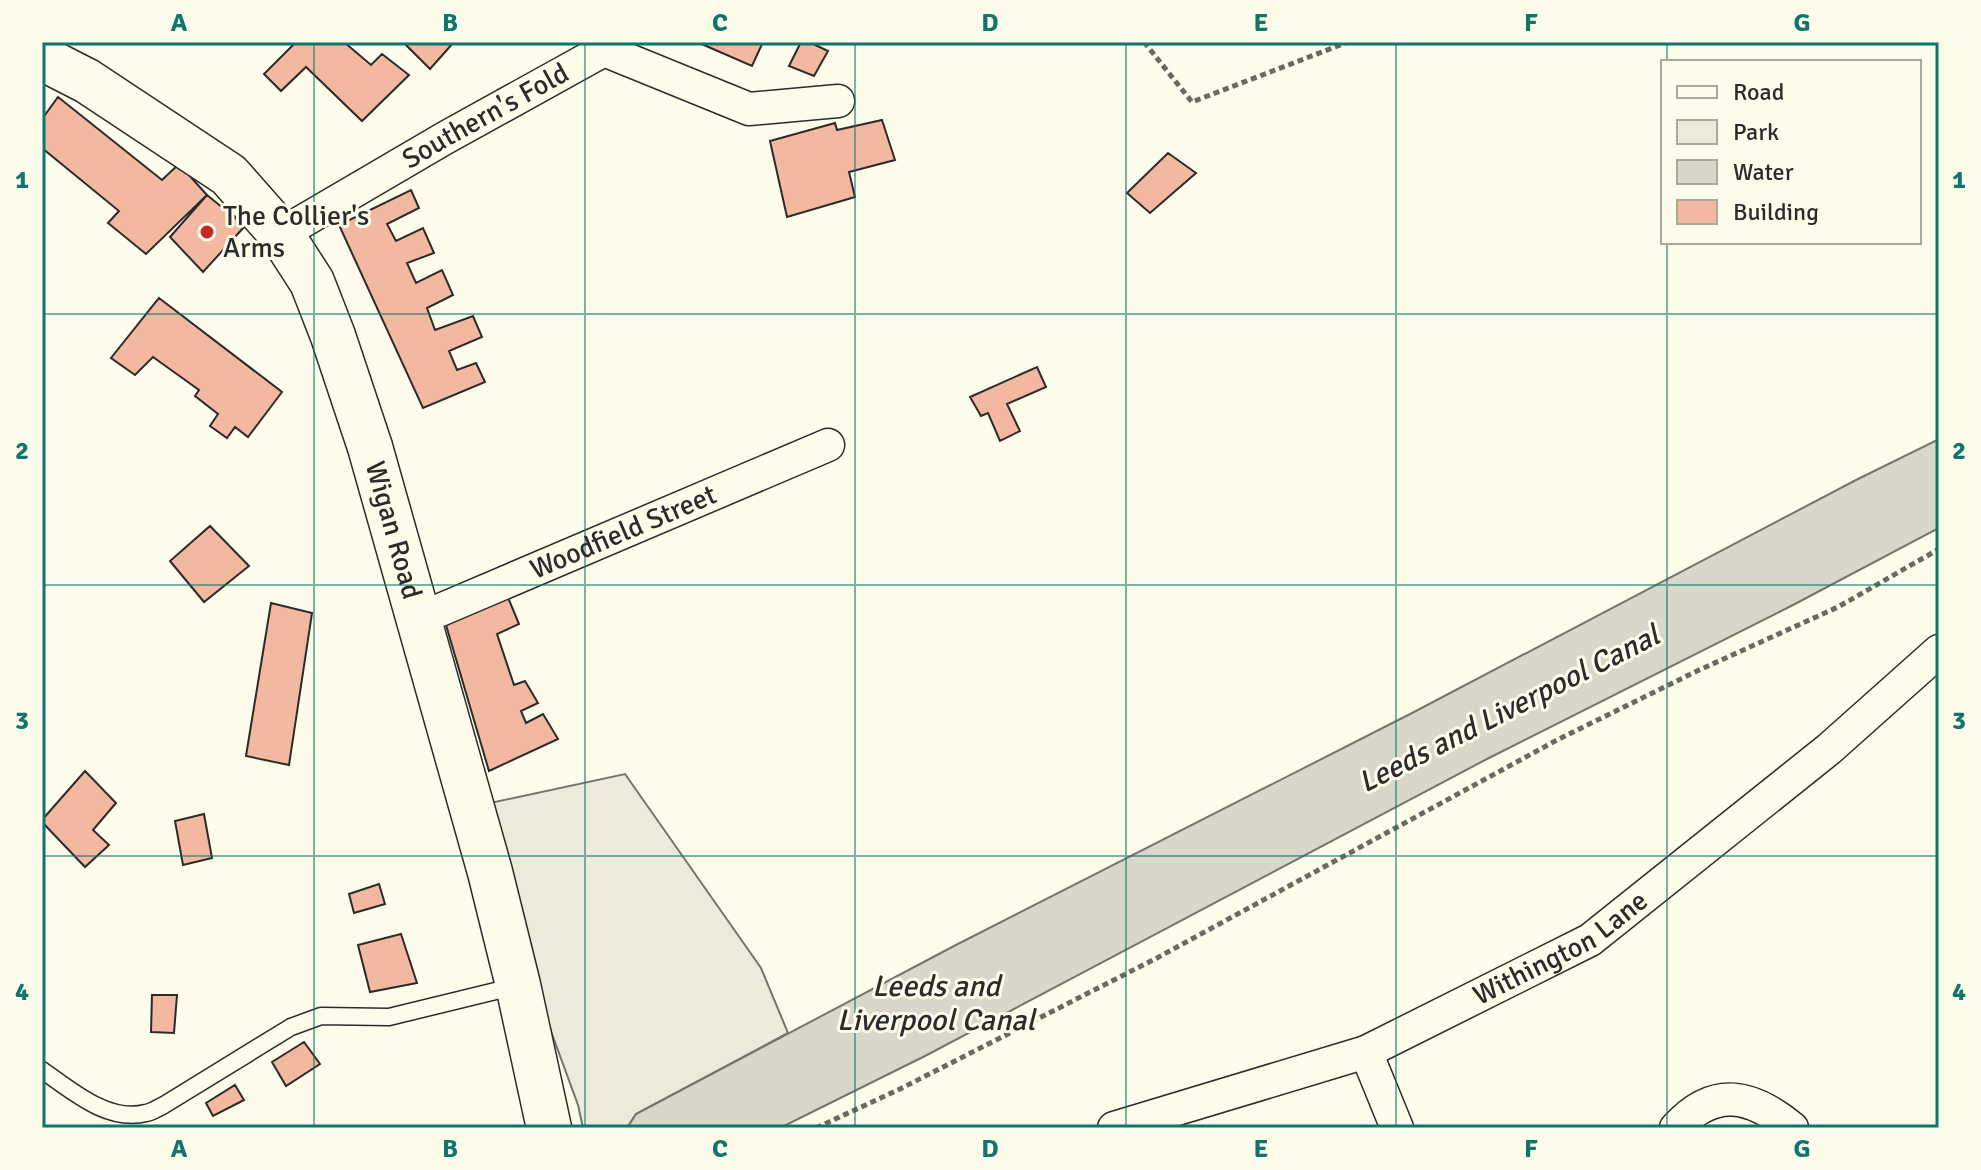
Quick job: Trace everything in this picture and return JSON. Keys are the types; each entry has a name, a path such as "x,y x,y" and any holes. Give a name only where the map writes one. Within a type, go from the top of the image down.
{"main road":[{"name":"Wigan Road","path":"42,58 87,81 229,175 281,234 312,282 370,447 490,872 548,1123"}],"street":[{"name":"Southern's Fold","path":"281,234 604,50 749,109 838,101"},
{"name":"Woodfield Street","path":"419,619 828,445"},
{"name":"Withington Lane","path":"1114,1128 1366,1052 1590,940 1829,749 1939,651"},
{"path":"1366,1052 1397,1128"},
{"path":"1676,1128 1690,1113 1709,1102 1730,1100 1754,1104 1775,1114 1792,1128"}],"lane":[{"path":"42,1070 103,1110 126,1115 145,1114 291,1027 321,1016 389,1017 518,985"}],"path":[{"path":"1144,42 1192,102 1348,42"},
{"path":"816,1128 900,1089 1155,959 1557,740 1697,671 1838,607 1939,549"}],"green space":[{"path":"625,774 761,968 788,1033 636,1114 627,1128 583,1128 481,805"}],"water":[{"name":"Leeds and Liverpool Canal","path":"1939,439 1939,528 1793,605 1487,759 927,1055 780,1128 627,1128 636,1114 954,946 1414,712"}],"building":[{"path":"296,42 344,42 371,65 382,54 409,75 362,121 306,67 281,91 264,74"},
{"path":"408,42 454,42 430,69 406,45"},
{"path":"697,42 763,42 752,66"},
{"path":"801,42 809,42 828,51 814,76 789,66"},
{"path":"58,97 162,180 179,164 207,195 146,254 108,223 119,211 42,148 42,119"},
{"path":"882,120 895,160 849,172 855,197 787,217 770,141 835,123 837,130"},
{"path":"1168,153 1196,173 1150,213 1127,193"},
{"path":"411,190 419,208 387,224 396,241 423,228 434,253 407,263 416,283 442,270 453,295 427,308 435,330 473,316 482,337 449,351 457,370 476,363 485,382 423,408 339,225"},
{"name":"The Collier's Arms","path":"207,195 245,226 203,272 170,237"},
{"path":"159,298 282,392 248,437 235,427 227,438 210,426 218,414 195,396 199,390 153,357 135,375 111,358"},
{"path":"1037,367 1046,387 1007,404 1020,431 1000,441 988,413 981,416 970,397"},
{"path":"210,526 249,566 204,602 170,561"},
{"path":"507,595 519,624 497,634 514,685 525,681 538,703 521,711 526,723 543,714 558,739 489,771 446,625"},
{"path":"271,603 312,613 289,765 246,756"},
{"path":"85,771 116,803 93,830 109,845 85,867 42,820"},
{"path":"204,814 212,858 183,865 175,821"},
{"path":"379,884 385,904 354,913 349,894"},
{"path":"401,934 417,983 370,992 358,945"},
{"path":"152,995 177,995 174,1033 151,1032"},
{"path":"304,1042 320,1064 286,1086 272,1062"},
{"path":"235,1085 244,1100 213,1116 206,1103"}],"place":[{"name":"The Collier's Arms","path":"207,232"}]}
